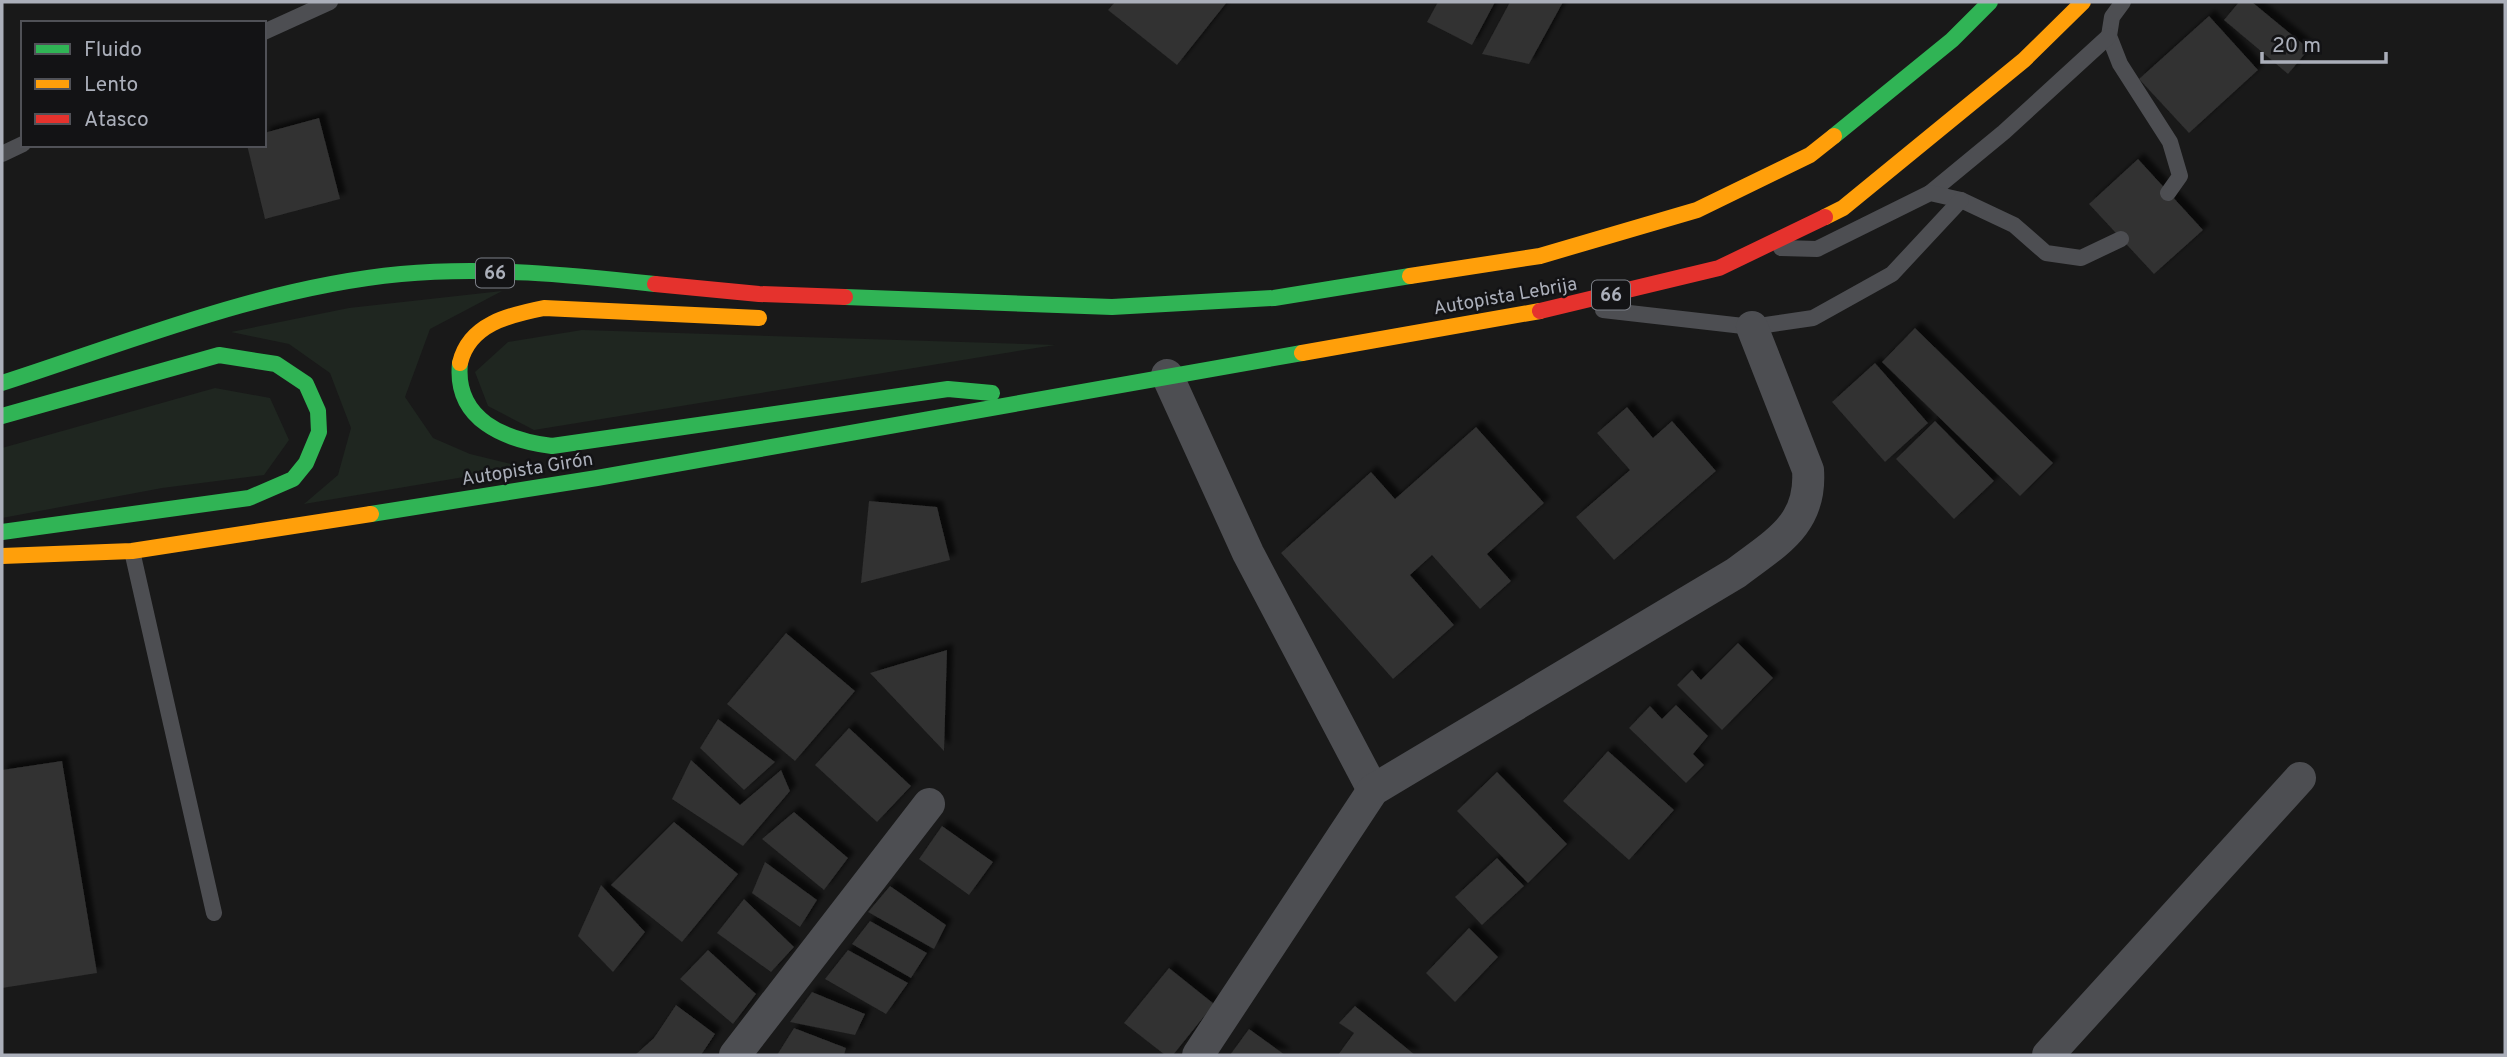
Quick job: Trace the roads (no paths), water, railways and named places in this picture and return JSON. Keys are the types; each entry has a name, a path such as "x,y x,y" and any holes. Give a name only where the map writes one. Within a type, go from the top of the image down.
{"highway":[{"name":"Autopista Lebrija","path":"1003,303 1112,307 1273,298 1540,256 1697,210 1810,155 1952,40 1990,2"},
{"name":"Autopista Lebrija","path":"1055,398 1167,375 1569,306 1719,268 1843,208 2024,60 2083,2"},
{"name":"66","path":"2,383 283,293 401,274 537,272 759,294 1003,303"},
{"path":"943,319 1003,303"},
{"path":"780,319 544,308 522,312 478,332 461,360 459,392 473,415 502,436 524,443 552,446 948,390 1055,398"},
{"path":"2,416 219,355 276,364 306,383 318,411 319,432 306,463 293,479 249,498 2,532"},
{"name":"Autopista Girón","path":"2,556 132,551 597,478 1055,398"}],"street":[{"path":"1198,1055 1373,790 1736,573 1788,533 1800,519 1809,486 1808,470 1752,327"},
{"path":"1167,375 1248,553 1373,790"},
{"path":"2048,1055 2300,778"},
{"path":"734,1055 929,804"}],"lane":[{"path":"266,31 330,2"},
{"path":"2123,2 2112,17 2109,36 2120,64 2170,142 2180,176 2168,193"},
{"path":"1762,247 1817,249 1930,193 2004,132 2109,36"},
{"path":"2,154 21,145"},
{"path":"1930,193 1961,200 2014,225 2046,253 2081,258 2121,239"},
{"path":"1569,306 1752,327 1813,318 1892,274 1961,200"},
{"path":"132,551 214,913"}]}
